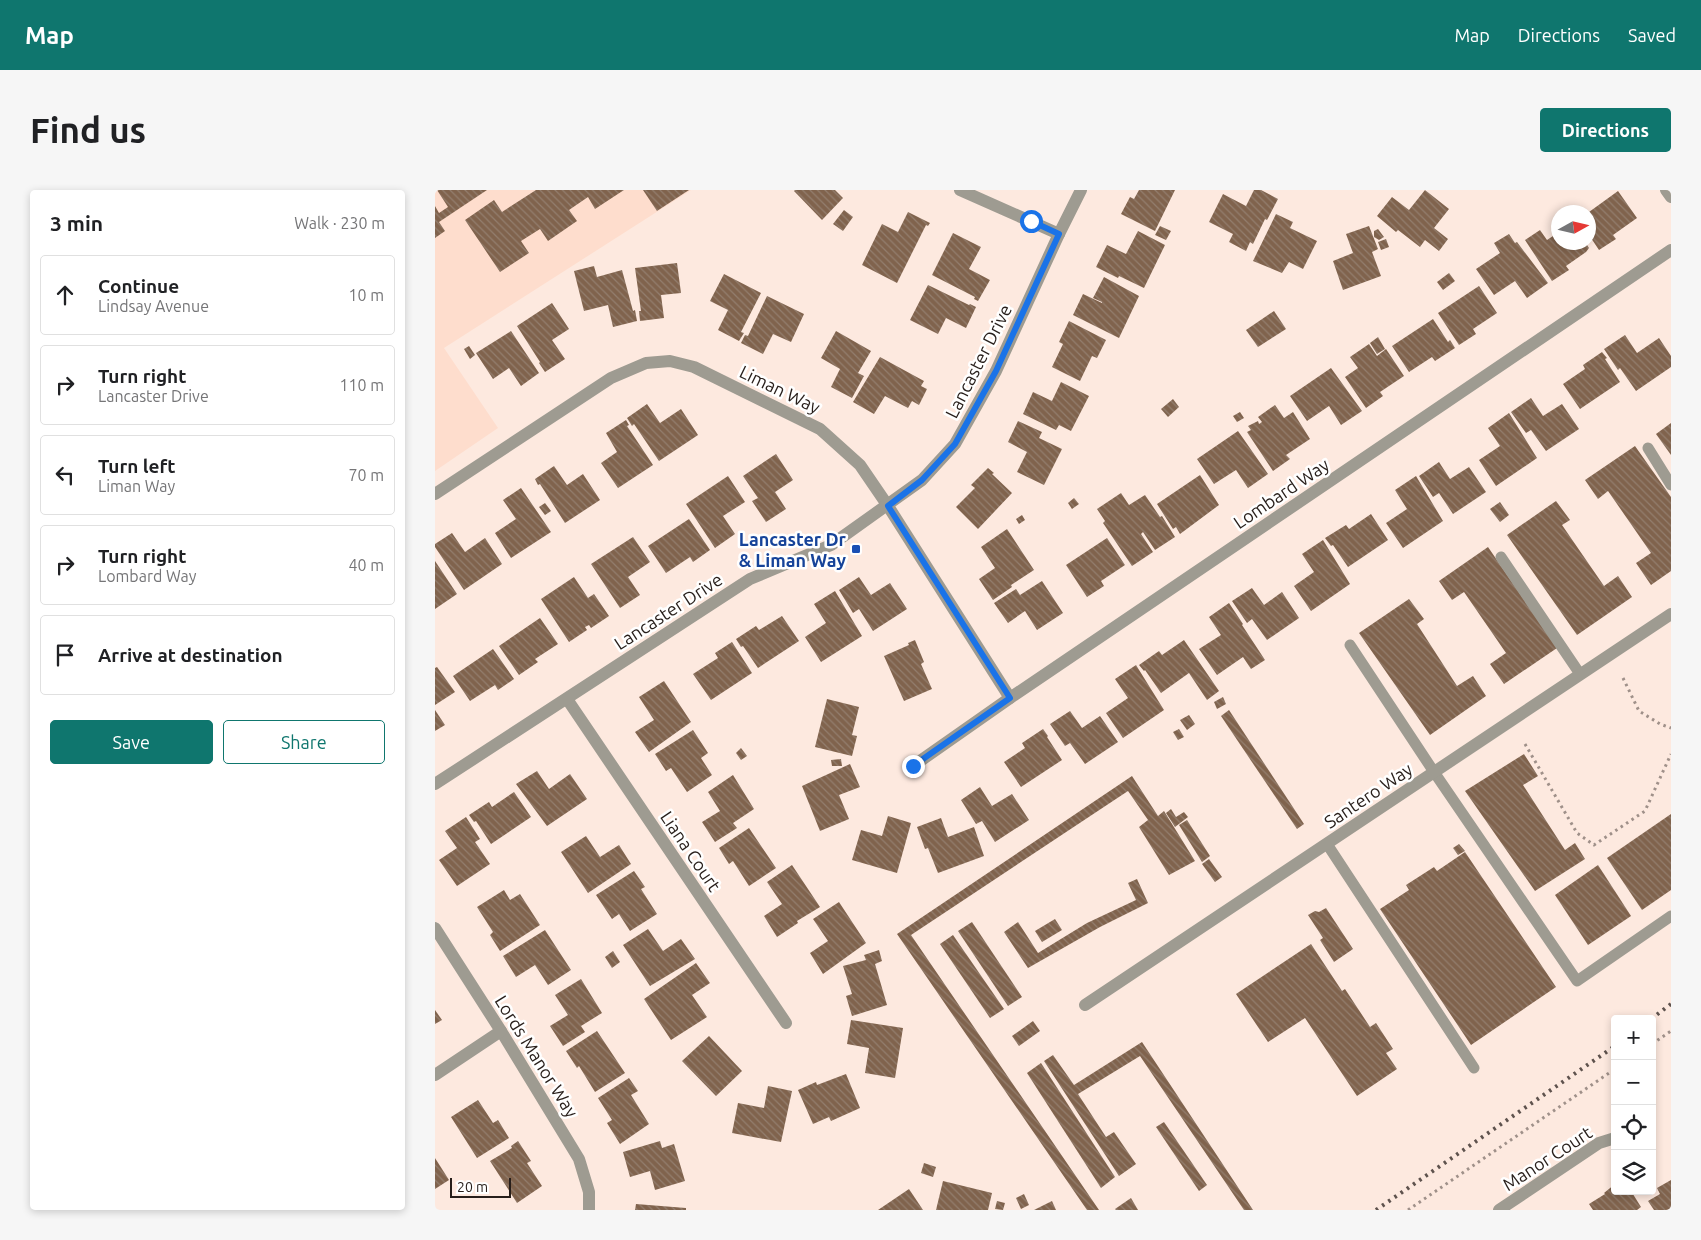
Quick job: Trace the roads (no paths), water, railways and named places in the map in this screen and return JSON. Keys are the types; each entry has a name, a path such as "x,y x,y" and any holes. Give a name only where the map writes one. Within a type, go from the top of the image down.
{"street":[{"path":"960,190 1059,234"},
{"name":"Lancaster Drive","path":"435,784 750,579 831,545 922,480 955,444 996,371 1081,190"},
{"path":"1666,190 1671,197"},
{"name":"Lombard Way","path":"913,766 1010,698 1671,250"},
{"name":"Liman Way","path":"435,494 611,378 646,363 670,361 695,367 820,429 860,465 1010,698"},
{"name":"Santero Way","path":"1085,1005 1671,614"},
{"name":"Liana Court","path":"567,699 786,1023"},
{"name":"Lords Manor Way","path":"435,928 501,1031 579,1159 589,1192 589,1210"},
{"path":"435,1075 501,1031"},
{"name":"Manor Court","path":"1499,1210 1599,1143 1611,1139"}],"lane":[{"path":"1648,448 1671,484"},
{"path":"1501,556 1580,674"},
{"path":"1350,645 1434,772 1577,980 1671,916"},
{"path":"1327,844 1474,1068"}],"railway":[{"path":"1656,1015 1671,1004"},
{"path":"1376,1210 1611,1049"}],"place":[{"name":"Lancaster Dr & Liman Way","path":"856,549"}]}
